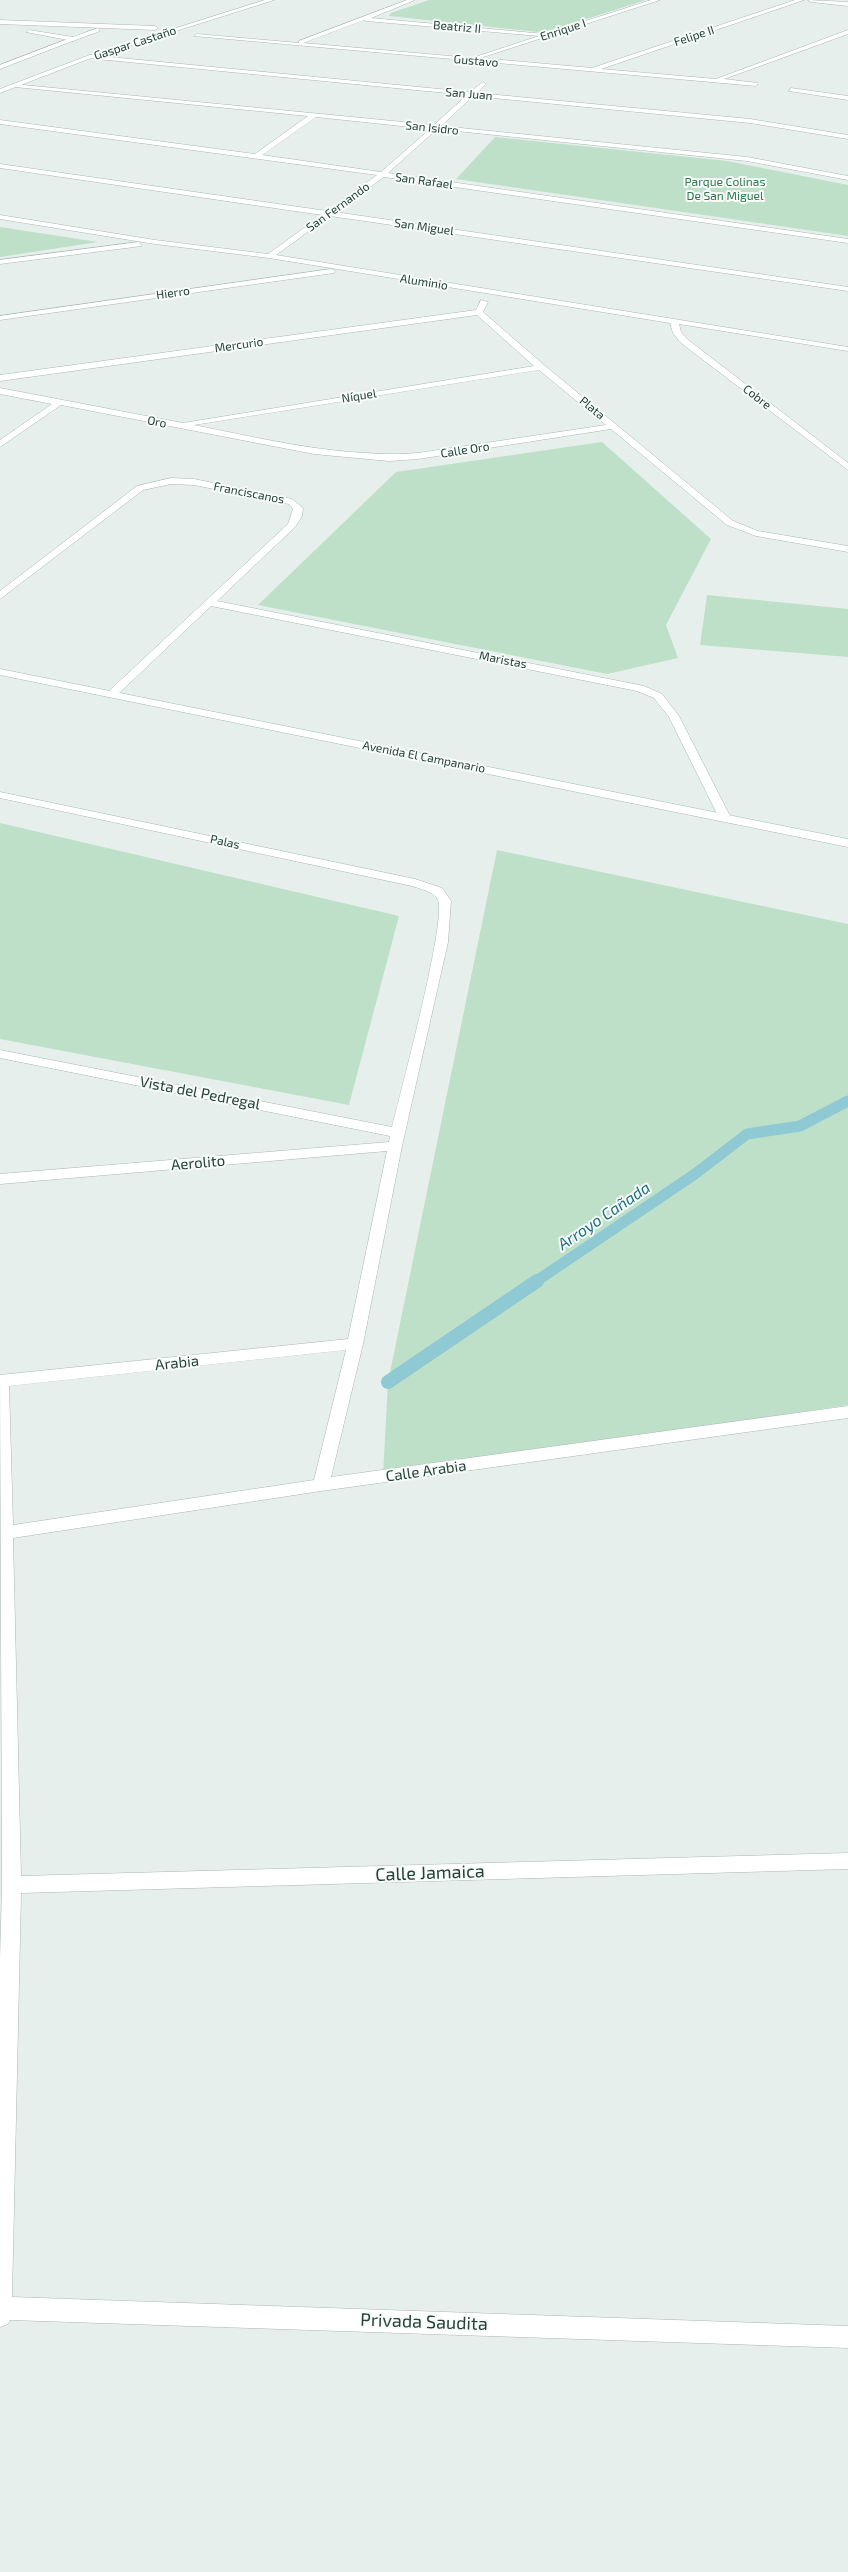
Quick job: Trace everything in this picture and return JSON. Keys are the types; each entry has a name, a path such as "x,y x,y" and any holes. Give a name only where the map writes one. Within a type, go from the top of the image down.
{"street":[{"name":"Gaspar Castaño","path":"113,41 245,0"},
{"name":"Gaspar Castaño","path":"0,91 89,57 271,0"},
{"path":"296,44 412,0"},
{"name":"Enrique I","path":"469,60 657,0"},
{"name":"Felipe II","path":"587,71 801,0"},
{"path":"811,0 848,4"},
{"name":"Beatriz II","path":"366,18 549,35"},
{"path":"0,22 155,28"},
{"path":"0,67 107,26"},
{"path":"17,31 73,39"},
{"path":"715,80 848,32"},
{"name":"Gustavo","path":"197,36 587,71 756,84"},
{"name":"Gaspar Castaño","path":"58,60 105,44"},
{"name":"San Juan","path":"89,57 750,121 848,136"},
{"path":"499,69 506,64"},
{"name":"San Fernando","path":"269,256 332,213 382,175 483,84"},
{"name":"San Isidro","path":"15,85 435,129 712,155 848,178"},
{"path":"831,95 848,88"},
{"path":"791,90 848,98"},
{"path":"256,156 313,116"},
{"name":"San Rafael","path":"0,122 256,156 848,241"},
{"name":"San Miguel","path":"0,166 848,289"},
{"name":"Aluminio","path":"0,217 155,242 269,256 674,322 848,348"},
{"path":"0,262 155,242"},
{"name":"Hierro","path":"0,318 347,269"},
{"path":"479,312 489,292"},
{"name":"Plata","path":"479,312 541,367 615,426 722,518 740,529 756,533 848,549"},
{"name":"Mercurio","path":"0,378 479,312"},
{"name":"Cobre","path":"674,322 677,333 684,341 848,467"},
{"name":"Níquel","path":"176,425 541,367"},
{"name":"Oro","path":"0,391 314,451"},
{"path":"0,444 59,403"},
{"name":"Calle Oro","path":"314,451 389,458 418,456 615,426"},
{"name":"Franciscanos","path":"0,596 140,488 171,481 194,482 292,502 298,508 297,516 292,524 112,694"},
{"name":"Maristas","path":"210,603 640,688 658,696 674,716 725,818"},
{"name":"Avenida El Campanario","path":"0,672 848,843"},
{"name":"Palas","path":"0,794 415,883 438,891 445,901 442,942 397,1140"},
{"name":"Vista del Pedregal","path":"0,1054 397,1140"},
{"path":"321,1486 355,1344 397,1140"},
{"name":"Aerolito","path":"0,1179 397,1140"},
{"name":"Arabia","path":"0,1381 355,1344"},
{"path":"0,1381 12,1885 0,2316"},
{"name":"Calle Arabia","path":"5,1533 321,1486 848,1412"},
{"name":"Calle Jamaica","path":"12,1885 848,1861"},
{"name":"Privada Saudita","path":"0,2308 848,2336"}],"green space":[{"path":"429,0 646,0 549,31 538,32 389,16 391,13"},
{"name":"Parque Colinas De San Miguel","path":"495,137 727,161 848,185 848,236 456,179"},
{"path":"0,227 98,242 0,257"},
{"path":"602,442 711,539 666,625 678,658 607,674 258,605 396,472"},
{"path":"707,595 848,609 848,657 700,645"},
{"path":"0,823 399,916 349,1105 0,1039"},
{"path":"497,850 848,924 848,1405 383,1475 388,1382"}],"waterway":[{"name":"Arroyo Cañada","path":"535,1282 695,1174 747,1134 800,1126 848,1101"},
{"name":"Arroyo Cañada","path":"388,1382 537,1281"}]}
